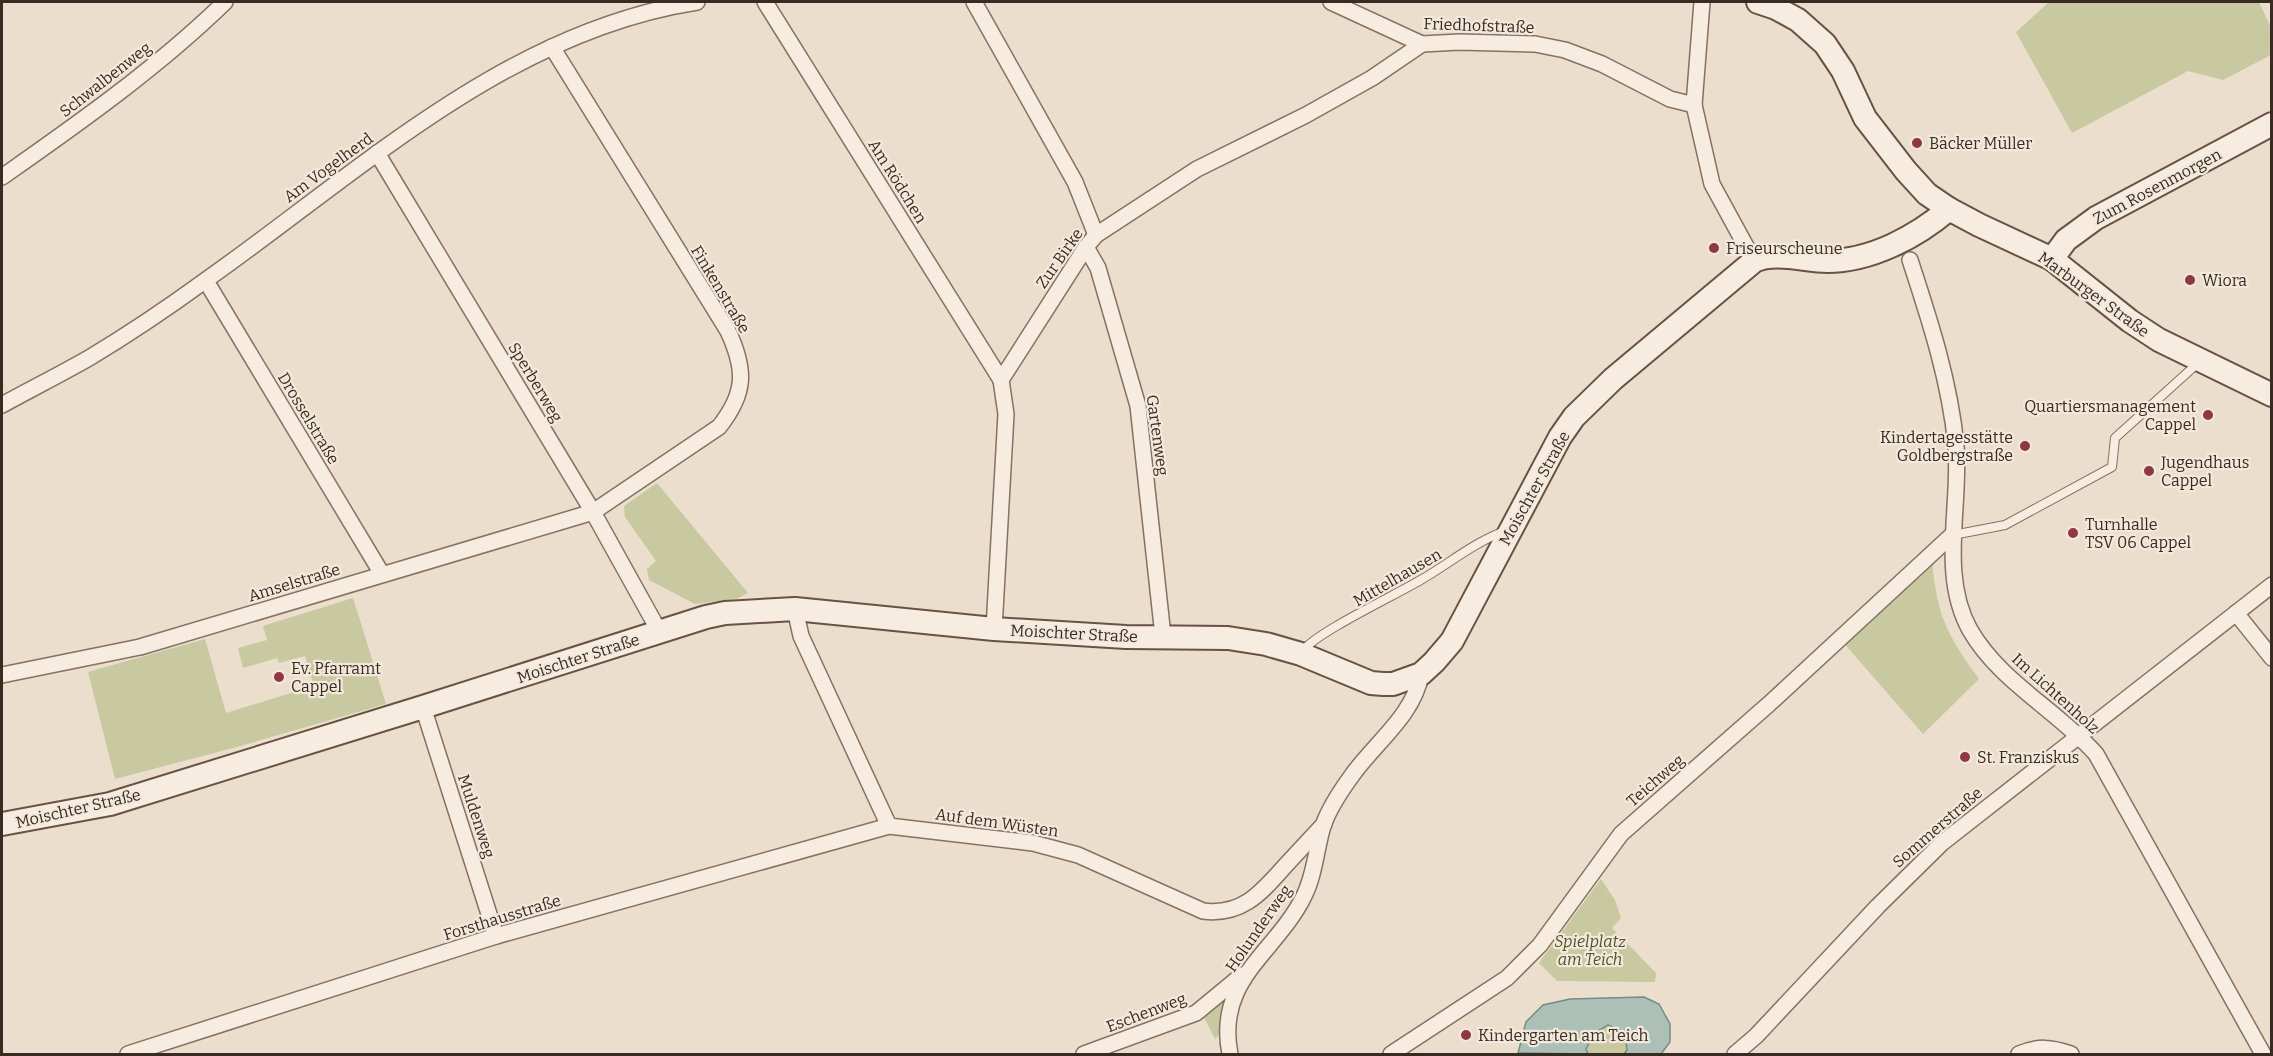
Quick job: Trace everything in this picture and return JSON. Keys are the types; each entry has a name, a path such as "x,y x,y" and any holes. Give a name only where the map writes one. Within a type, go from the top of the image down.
{"street":[{"name":"Schwalbenweg","path":"2,177 61,136 146,71 225,2"},
{"name":"Am Vogelherd","path":"2,405 90,357 206,281 377,153 461,95 552,47 630,16 663,7 697,2"},
{"name":"Am Rödchen","path":"765,2 1000,381"},
{"name":"Gartenweg","path":"974,2 1075,182 1138,406 1163,636"},
{"name":"Friedhofstraße","path":"1330,2 1422,44 1459,42 1535,45 1566,50 1602,64 1670,99 1694,105"},
{"path":"1702,2 1694,105 1712,184 1754,261 1767,258 1828,261 1861,258 1902,241 1949,209"},
{"name":"Marburger Straße","path":"1758,2 1776,8 1798,20 1825,44 1843,71 1865,118 1927,194 1949,209 2052,259 2130,321 2159,340 2271,395"},
{"name":"Zur Birke","path":"1000,381 1091,241 1197,169 1315,110 1372,78 1422,44"},
{"name":"Finkenstraße","path":"552,47 728,331 741,370 738,398 719,427 593,512"},
{"name":"Zum Rosenmorgen","path":"2052,259 2066,240 2096,218 2271,124"},
{"name":"Sperberweg","path":"377,153 593,512 659,632"},
{"name":"Im Lichtenholz","path":"1910,260 1940,358 1950,402 1958,475 1952,535 1957,592 1962,613 1979,643 2009,678 2080,736 2096,754 2263,1054"},
{"name":"Moischter Straße","path":"2,824 110,804 725,613 795,609 994,629 1126,638 1163,636 1228,638 1266,644 1301,654 1371,683 1393,684 1421,674 1452,641 1560,437 1574,417 1613,378 1754,261"},
{"name":"Drosselstraße","path":"206,281 382,574"},
{"path":"994,629 1006,414 1000,381"},
{"name":"Amselstraße","path":"2,675 140,647 593,512"},
{"name":"Teichweg","path":"1391,1054 1508,978 1540,945 1621,834 1769,704 1952,535"},
{"name":"Sommerstraße","path":"1735,1054 1756,1036 1878,906 1941,843 2271,585"},
{"path":"795,609 801,636 889,826"},
{"path":"2236,613 2271,658"},
{"name":"Holunderweg","path":"1230,1054 1228,1030 1231,1004 1245,974 1295,911 1305,894 1324,824 1353,775 1407,710 1421,674"},
{"name":"Muldenweg","path":"423,707 496,936"},
{"name":"Auf dem Wüsten","path":"889,826 1033,843 1059,849 1078,855 1203,911 1216,913 1237,908 1257,896 1324,824"},
{"name":"Forsthausstraße","path":"128,1054 496,936 889,826"},
{"name":"Eschenweg","path":"1083,1054 1196,1013 1245,974"},
{"path":"2019,1054 2034,1048 2054,1048 2071,1054"}],"lane":[{"path":"1952,535 2005,525 2112,467 2115,438 2200,361"},
{"name":"Mittelhausen","path":"1301,654 1305,647 1331,630 1424,578 1474,546 1512,528"}],"green space":[{"path":"2049,2 2259,2 2271,28 2271,55 2223,80 2188,71 2072,133 2016,32"},
{"path":"657,483 748,593 736,599 695,604 649,580 647,569 656,561 625,517 624,506"},
{"path":"1932,558 1936,594 1945,622 1958,649 1979,679 1923,734 1842,641"},
{"path":"353,598 386,704 115,779 88,672 205,639 226,713 314,686 305,656 279,663 277,658 243,668 238,648 267,640 263,626"},
{"name":"Spielplatz am Teich","path":"1601,879 1615,900 1621,918 1612,928 1656,973 1655,982 1557,981 1539,963"},
{"path":"1229,996 1221,1033 1215,1039 1204,1017"},
{"path":"1608,1025 1625,1032 1627,1050 1624,1054 1588,1054 1586,1049 1594,1033"}],"shaded area":[{"path":"1644,997 1659,1004 1670,1024 1670,1042 1661,1054 1624,1054 1627,1050 1625,1032 1608,1025 1594,1033 1586,1049 1588,1054 1518,1053 1526,1022 1543,1005 1570,999"}],"place":[{"name":"Bäcker Müller","path":"1917,143"},
{"name":"Friseurscheune","path":"1714,248"},
{"name":"Wiora","path":"2190,280"},
{"name":"Quartiersmanagement Cappel","path":"2208,415"},
{"name":"Kindertagesstätte Goldbergstraße","path":"2025,446"},
{"name":"Jugendhaus Cappel","path":"2149,471"},
{"name":"Turnhalle TSV 06 Cappel","path":"2073,533"},
{"name":"Ev. Pfarramt Cappel","path":"279,677"},
{"name":"St. Franziskus","path":"1965,757"},
{"name":"Kindergarten am Teich","path":"1466,1035"}]}
